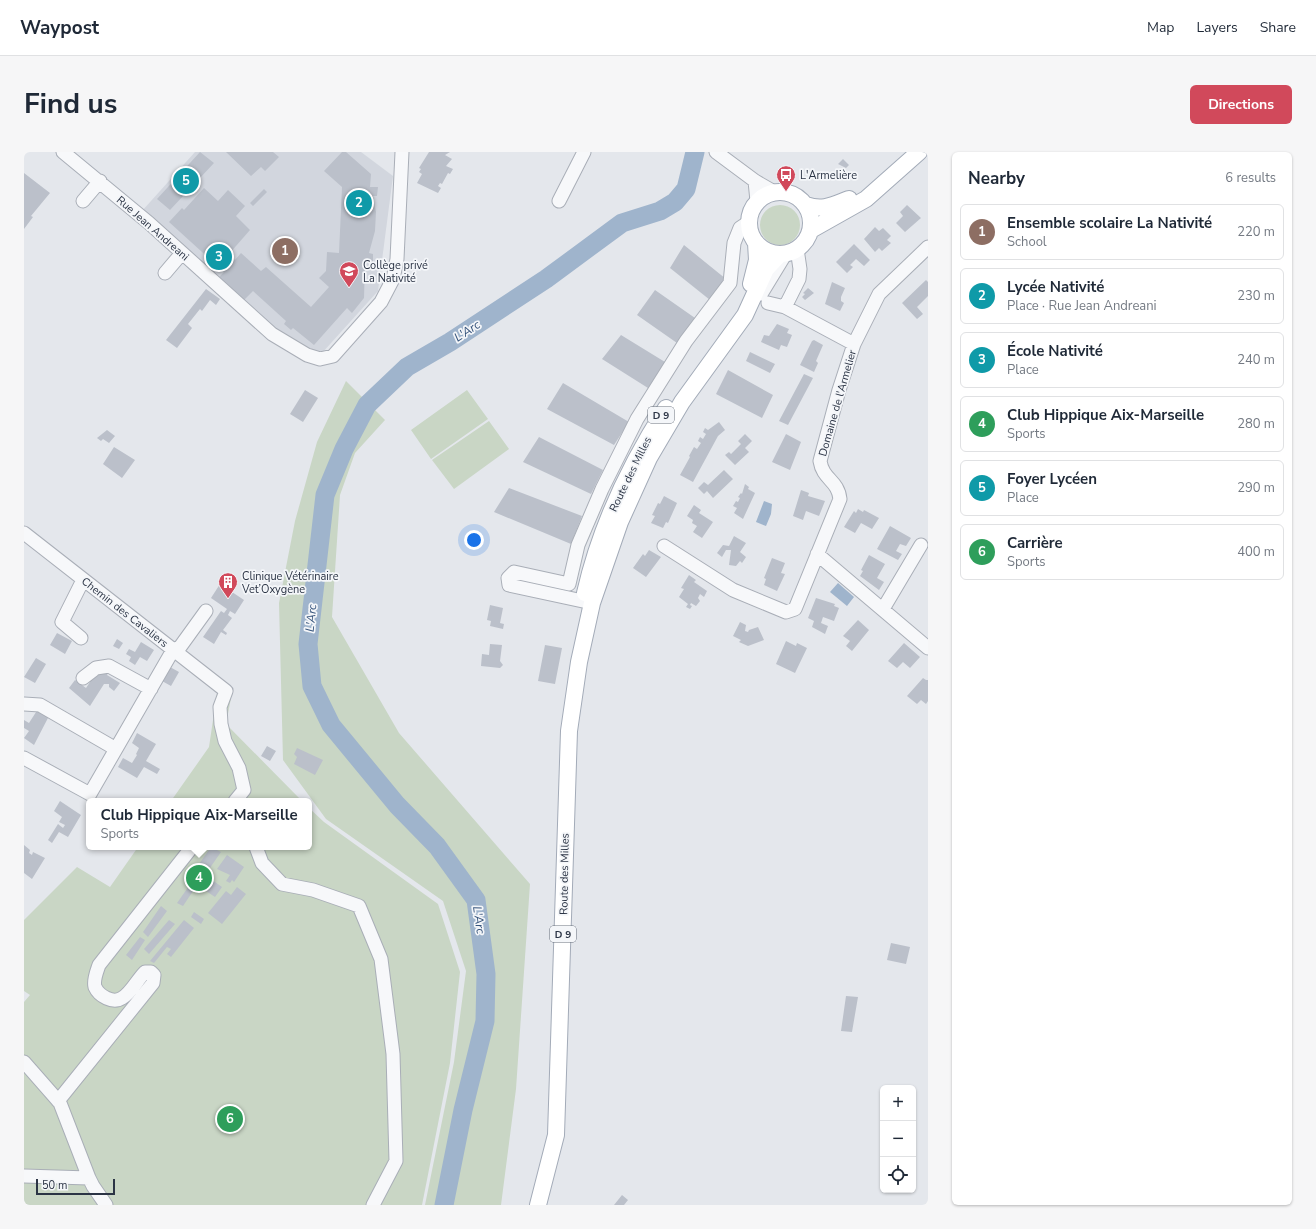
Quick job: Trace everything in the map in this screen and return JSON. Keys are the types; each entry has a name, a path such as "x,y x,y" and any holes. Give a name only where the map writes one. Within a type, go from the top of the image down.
{"main road":[{"path":"806,205 811,221 811,230 806,241 790,253 767,251 756,242 750,233 749,222 751,211 757,201 765,195 774,192 786,192 797,196 806,205 817,209 831,206 861,192 905,152"},
{"path":"811,230 866,200 919,152"},
{"name":"Route des Milles","path":"538,1205 556,1135 569,731 597,550 615,502 639,453 673,397 748,293 754,277 757,260 756,242"},
{"name":"Route des Milles","path":"590,596 620,522 649,458 682,402 745,314 766,269 790,253"}],"street":[{"name":"Rue Jean Andreani","path":"63,152 100,181 272,334 307,355 320,359 333,356 381,302 393,279 397,259 402,152"},
{"path":"559,201 584,152"},
{"path":"716,152 774,192"},
{"path":"752,178 757,201"},
{"path":"83,201 100,181"},
{"path":"569,584 578,544 605,482 637,419 686,341 730,283 734,243 740,228 749,222"},
{"name":"Domaine de l'Armelier","path":"664,546 733,590 786,612 795,609 840,499 839,490 822,470 820,461 839,390 854,344 879,294 928,247"},
{"path":"165,273 182,253"},
{"path":"785,307 799,279 800,269 790,253"},
{"name":"Domaine de l'Armelier","path":"768,303 785,307 854,344"},
{"name":"Chemin des Cavaliers","path":"24,533 226,690 220,707 221,724 225,741 239,768 244,796"},
{"path":"883,609 921,545"},
{"path":"817,554 928,648"},
{"path":"514,572 569,584 590,596 509,585 508,578 514,572"},
{"path":"81,638 62,622 83,580"},
{"path":"24,758 90,794 173,650 180,647 206,611"},
{"path":"83,678 96,668 109,666 151,689"},
{"path":"24,704 40,705 116,748"},
{"path":"58,1101 153,983 154,975 150,972 145,972 122,998 116,1000 108,999 101,994 95,987 95,978 99,965 190,850"},
{"path":"257,850 262,864 282,884 313,890 359,906 380,959 393,1054 396,1161 373,1205"},
{"path":"24,1062 58,1101 93,1186 106,1205"},
{"path":"24,1176 90,1178"}],"shaded area":[{"path":"195,152 361,152 393,176 378,291 322,353 309,350 273,328 142,211"}],"green space":[{"path":"784,205 791,208 797,214 800,225 799,233 791,242 784,245 776,245 769,242 761,233 760,221 763,214 772,206"},
{"path":"346,381 385,420 355,453 340,495 332,617 399,733 530,884 516,1089 501,1205 425,1205 454,1062 466,971 443,901 326,819 283,760 279,603 295,521 317,442"},
{"path":"467,390 488,419 431,459 411,430"},
{"path":"489,421 509,449 454,489 432,460"},
{"path":"217,693 231,698 226,724 299,798 173,798 209,747"},
{"path":"312,811 324,822 438,904 460,972 450,1063 422,1205 24,1205 24,1002 30,995 24,991 24,920 77,867 110,887 136,850 312,850"}],"water":[{"path":"764,501 772,504 771,514 766,526 756,522"},
{"path":"838,583 854,597 847,606 830,592"}],"building":[{"path":"200,152 214,163 170,210 157,199"},
{"path":"226,152 273,152 279,157 265,171 261,167 251,176"},
{"path":"342,152 346,152 371,174 370,187 378,187 377,196 373,196 376,212 375,231 369,253 373,254 373,263 365,263 364,298 352,313 347,308 314,345 293,328 291,330 284,324 286,321 253,291 243,301 218,278 224,272 169,222 182,208 184,210 204,188 218,201 228,190 245,206 236,216 250,230 229,254 235,260 241,253 261,271 266,267 311,307 329,287 319,278 326,271 327,252 339,253 342,187 324,171"},
{"path":"429,152 450,152 445,155 452,159 446,166 453,169 450,174 448,173 442,184 440,183 438,186 441,188 438,193 417,183 422,174 419,172 421,169 419,168"},
{"path":"843,159 849,165 846,168 838,164"},
{"path":"24,173 50,193 31,216 33,217 24,229"},
{"path":"264,189 267,192 253,206 250,203"},
{"path":"907,205 921,218 905,232 896,223 903,216 900,212"},
{"path":"875,227 879,231 883,228 891,236 887,240 891,243 882,251 879,248 875,252 864,239"},
{"path":"854,244 870,260 864,266 856,259 850,265 853,267 847,273 836,262"},
{"path":"684,245 726,279 710,300 670,268"},
{"path":"926,280 928,282 928,296 917,307 923,314 917,319 902,303"},
{"path":"832,282 845,288 841,297 841,301 844,303 840,311 825,304"},
{"path":"808,288 814,293 805,300 802,297 805,294 803,293"},
{"path":"206,289 220,299 216,305 210,300 202,311 200,309 188,324 192,328 177,348 166,340"},
{"path":"655,290 695,318 677,343 637,315"},
{"path":"777,324 789,329 787,333 792,335 787,347 781,345 779,350 761,342 764,335 769,336"},
{"path":"621,335 665,362 648,388 602,359"},
{"path":"814,340 823,345 816,361 818,363 814,372 800,365 812,341"},
{"path":"750,352 775,364 770,373 746,361"},
{"path":"728,370 773,395 762,418 716,394"},
{"path":"804,374 813,378 788,425 779,421"},
{"path":"563,383 629,422 614,445 547,409"},
{"path":"305,390 318,398 303,422 290,414"},
{"path":"719,422 725,430 718,436 693,482 680,475 694,447 697,449 701,443 698,441 700,437 703,439 706,434 703,432 705,428 708,430"},
{"path":"107,430 115,436 109,443 103,439 101,441 97,438"},
{"path":"745,434 752,441 745,448 749,452 735,465 725,455 729,452 731,454 741,444 738,441"},
{"path":"786,434 801,442 790,470 772,462"},
{"path":"539,437 603,470 591,494 523,462"},
{"path":"114,447 135,460 122,478 103,464"},
{"path":"724,470 733,479 713,498 707,491 704,494 698,488 704,482 708,485"},
{"path":"745,484 749,487 748,489 755,493 743,519 734,513 737,508 733,506 736,501 738,502 740,498 738,497 741,493 742,494"},
{"path":"509,488 582,516 571,544 494,512"},
{"path":"801,490 809,493 808,496 825,501 819,516 806,511 803,520 793,516"},
{"path":"664,496 677,503 668,523 666,522 663,528 651,523 655,516 652,515 658,503 660,504"},
{"path":"694,505 701,510 699,513 713,522 702,538 693,532 697,526 692,523 693,520 687,516"},
{"path":"858,509 863,512 864,510 879,518 872,529 861,523 855,533 844,527 854,511 856,513"},
{"path":"890,526 911,538 906,546 900,544 896,551 902,554 898,560 877,549"},
{"path":"734,536 746,543 740,552 746,557 742,563 740,561 736,566 729,565 731,550 726,550 722,557 717,553 723,545 729,546"},
{"path":"649,550 661,557 646,577 633,568 643,554 645,556"},
{"path":"869,555 885,564 877,578 884,582 879,590 860,576 863,571 861,570"},
{"path":"772,558 785,563 781,573 785,574 777,591 764,585 766,579 764,578"},
{"path":"689,575 696,580 694,582 707,591 704,597 700,594 698,598 700,601 696,606 691,603 690,605 692,606 690,609 686,607 688,604 679,597 684,589 681,588"},
{"path":"220,584 244,600 235,614 230,611 228,615 232,618 223,630 227,633 226,635 221,632 214,644 203,637 221,611 224,613 227,609 211,598"},
{"path":"816,598 835,604 834,606 839,608 834,621 823,617 821,623 828,626 825,634 812,627 814,621 808,618"},
{"path":"490,605 503,608 500,623 504,624 503,629 490,626 491,621 487,620"},
{"path":"858,620 869,630 852,651 846,646 850,641 843,636"},
{"path":"740,622 746,625 745,631 748,632 749,630 758,627 764,640 748,646 739,642 741,640 733,636"},
{"path":"57,633 72,641 65,654 50,645"},
{"path":"117,639 123,643 119,649 113,646"},
{"path":"786,641 796,646 797,643 807,648 795,673 776,664"},
{"path":"141,642 154,650 147,661 140,657 135,665 129,661 131,657 126,654 129,649 135,652"},
{"path":"904,643 920,657 910,668 903,662 897,668 888,661"},
{"path":"490,644 502,645 500,661 503,665 500,668 481,666 482,654 489,655"},
{"path":"545,645 562,648 555,684 538,681"},
{"path":"36,658 46,664 35,683 24,677"},
{"path":"170,667 179,672 171,686 162,681"},
{"path":"99,673 108,673 107,675 120,683 114,691 109,687 109,684 104,684 90,706 69,688 75,680 86,688 90,682 88,681 92,674 96,677"},
{"path":"923,678 928,680 928,701 926,704 921,700 917,704 907,696"},
{"path":"38,709 49,716 34,745 24,738 29,731 24,728 24,720 29,723"},
{"path":"137,733 156,744 146,761 160,769 157,774 144,767 137,778 118,767 123,758 132,763 137,755 136,754 139,748 132,743"},
{"path":"267,746 276,751 270,761 261,756"},
{"path":"297,748 323,760 315,775 294,764 297,757 294,754"},
{"path":"60,801 81,815 68,837 59,832 52,843 48,840 58,824 63,828 65,825 59,822 62,817 54,811"},
{"path":"24,845 30,850 29,853 32,855 33,852 45,858 32,879 24,873"},
{"path":"209,850 217,850 221,852 205,875 222,887 215,897 197,885 183,906 177,903 189,886 185,884"},
{"path":"227,855 244,867 234,882 232,880 230,883 226,881 230,875 217,869"},
{"path":"237,887 246,894 222,924 208,913 226,891 231,895"},
{"path":"161,906 167,911 148,937 143,932"},
{"path":"194,912 204,919 201,924 191,917"},
{"path":"169,920 175,924 149,954 144,949"},
{"path":"184,920 194,928 171,957 167,954 171,949 167,947 154,963 150,961"},
{"path":"140,937 145,940 132,960 126,955"},
{"path":"891,943 910,947 906,964 887,960"},
{"path":"846,996 858,997 852,1032 841,1031"},
{"path":"622,1195 628,1200 624,1205 614,1205"}],"waterway":[{"name":"L'Arc","path":"444,1205 463,1110 485,1021 486,974 476,900 437,846 397,805 331,725 312,686 308,644 325,495 344,449 367,405 407,367 450,342 546,279 622,223 660,211 675,202 686,189 695,152"}],"place":[{"name":"Foyer Lycéen","path":"186,181"},
{"name":"L'Armelière","path":"786,192"},
{"name":"Lycée Nativité","path":"359,203"},
{"name":"Ensemble scolaire La Nativité","path":"285,251"},
{"name":"École Nativité","path":"219,257"},
{"name":"Collège privé La Nativité","path":"349,288"},
{"name":"Clinique Vétérinaire Vet’Oxygène","path":"228,599"},
{"name":"Club Hippique Aix-Marseille","path":"199,878"},
{"name":"Carrière","path":"230,1119"}]}
